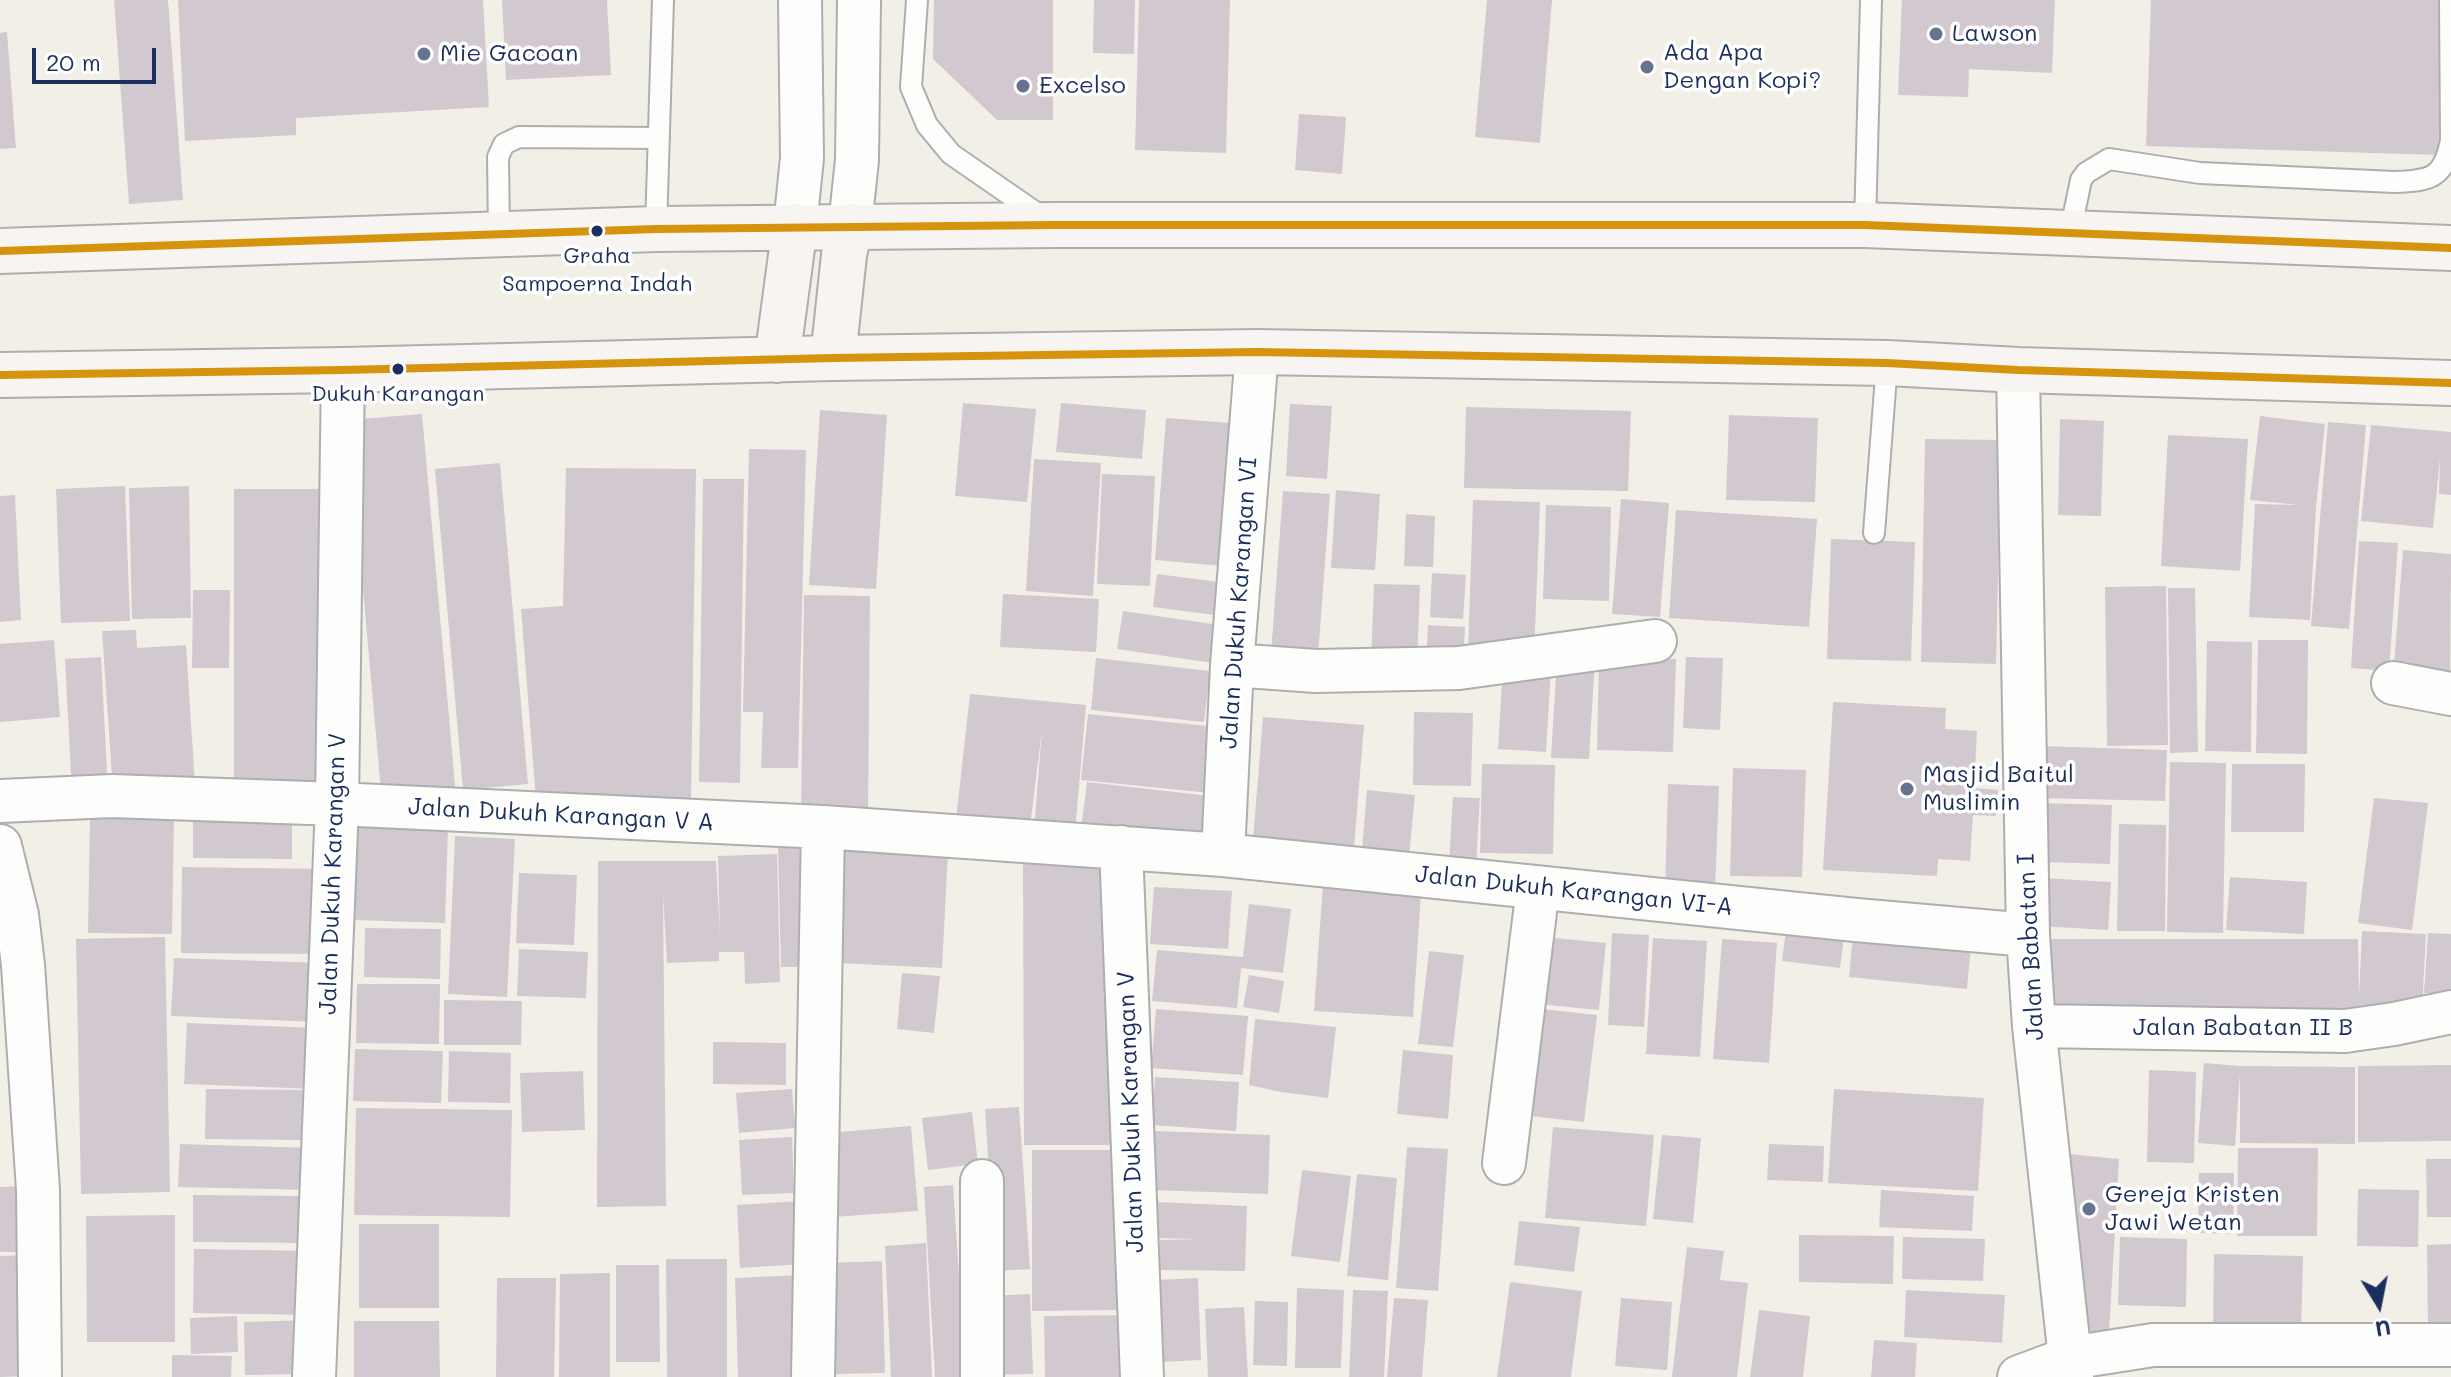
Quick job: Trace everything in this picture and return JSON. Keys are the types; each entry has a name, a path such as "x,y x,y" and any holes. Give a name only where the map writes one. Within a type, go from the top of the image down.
{"main road":[{"path":"0,251 656,229 847,240 1054,225 1865,225 2451,248"},
{"path":"779,343 793,239"},
{"path":"835,340 847,240"},
{"path":"0,375 343,370 835,340 1257,352 1887,363 2451,383"}],"street":[{"path":"793,239 802,158 800,0"},
{"path":"847,240 857,160 859,0"},
{"path":"802,158 857,160"},
{"name":"Jalan Dukuh Karangan VI","path":"1223,855 1232,665 1257,352"},
{"name":"Jalan Dukuh Karangan V","path":"314,1377 337,804 343,370"},
{"name":"Jalan Babatan I","path":"2018,370 2028,935 2034,1026 2071,1368"},
{"path":"1232,665 1316,671 1459,668 1655,641"},
{"path":"2393,683 2451,694"},
{"name":"Jalan Dukuh Karangan V A","path":"0,801 112,796 337,804 823,827 1121,847"},
{"path":"813,1377 823,827"},
{"path":"0,846 17,915 23,965 38,1190 40,1377"},
{"name":"Jalan Dukuh Karangan V","path":"1121,847 1142,1377"},
{"name":"Jalan Dukuh Karangan VI-A","path":"1121,847 2028,935"},
{"path":"1504,1163 1538,888"},
{"name":"Jalan Babatan II B","path":"2034,1026 2345,1031 2451,1012"},
{"path":"982,1181 982,1377"},
{"path":"2019,1377 2071,1368 2153,1345 2433,1355"}],"lane":[{"path":"656,229 663,0"},
{"path":"917,0 911,87 927,125 951,154 1054,225"},
{"path":"1865,225 1871,0"},
{"path":"2070,233 2081,180 2109,159 2215,174 2394,182 2421,181 2436,175 2447,159 2451,140 2450,0"},
{"path":"499,235 498,157 504,144 519,137 659,138"},
{"path":"1874,533 1887,363"}],"building":[{"path":"114,0 168,0 183,200 129,204"},
{"path":"178,0 483,0 489,107 296,118 296,135 185,141"},
{"path":"502,0 607,0 611,75 506,80"},
{"path":"934,0 1053,0 1053,120 997,120 933,59"},
{"path":"1094,0 1135,0 1134,54 1093,53"},
{"path":"1139,0 1230,0 1226,153 1135,150"},
{"path":"1487,0 1552,0 1540,143 1475,137"},
{"path":"1902,0 2055,0 2052,73 1969,69 1968,97 1898,95"},
{"path":"2151,0 2443,0 2438,155 2146,146"},
{"path":"7,32 16,148 0,149 0,33"},
{"path":"1299,114 1346,117 1342,174 1295,170"},
{"path":"963,403 1036,409 1027,502 955,496"},
{"path":"1061,403 1146,410 1142,459 1056,452"},
{"path":"1290,404 1332,406 1327,479 1286,476"},
{"path":"1466,407 1631,411 1628,491 1464,488"},
{"path":"820,410 887,415 876,589 809,585"},
{"path":"422,414 456,796 382,803 348,420"},
{"path":"1729,415 1818,418 1815,502 1726,500"},
{"path":"2260,416 2325,424 2316,507 2310,620 2249,617 2255,504 2299,505 2250,500"},
{"path":"1166,418 1244,424 1233,567 1155,560"},
{"path":"2060,419 2104,421 2101,516 2058,515"},
{"path":"2328,422 2366,425 2349,629 2311,626"},
{"path":"2371,425 2451,432 2451,495 2439,494 2440,458 2433,528 2361,521"},
{"path":"2168,435 2248,439 2240,571 2161,566"},
{"path":"1925,439 2001,440 1996,664 1921,662"},
{"path":"749,449 806,450 798,768 761,768 763,712 743,712"},
{"path":"1034,459 1101,463 1093,596 1026,591"},
{"path":"500,463 528,784 463,790 435,469"},
{"path":"566,468 696,469 691,801 536,800 521,609 563,606"},
{"path":"1102,474 1155,476 1150,586 1097,584"},
{"path":"703,479 744,479 740,783 699,782"},
{"path":"125,486 130,621 61,623 56,489"},
{"path":"189,486 191,618 132,619 129,488"},
{"path":"234,489 329,489 328,791 234,791"},
{"path":"1336,490 1380,494 1375,570 1331,568"},
{"path":"1283,491 1330,494 1317,670 1270,667"},
{"path":"15,495 21,620 0,622 0,496"},
{"path":"1621,499 1669,503 1660,617 1612,614"},
{"path":"1473,500 1540,502 1534,657 1468,654"},
{"path":"1546,505 1611,507 1609,601 1543,599"},
{"path":"1676,510 1817,519 1809,627 1669,618"},
{"path":"1406,514 1435,516 1433,567 1404,566"},
{"path":"1831,539 1915,542 1911,661 1827,659"},
{"path":"2359,541 2398,543 2389,671 2351,668"},
{"path":"2403,550 2451,554 2450,684 2393,679"},
{"path":"1432,573 1466,575 1463,619 1430,617"},
{"path":"1157,574 1234,584 1230,617 1153,607"},
{"path":"1374,584 1420,585 1417,665 1371,664"},
{"path":"2166,586 2168,745 2107,746 2105,587"},
{"path":"2168,588 2195,588 2198,752 2170,753"},
{"path":"193,590 230,590 229,668 192,668"},
{"path":"1003,594 1099,599 1096,652 1000,647"},
{"path":"804,595 870,596 868,814 801,813"},
{"path":"1123,611 1226,626 1220,664 1117,649"},
{"path":"1428,625 1465,627 1463,664 1426,662"},
{"path":"136,630 137,648 186,645 195,785 113,790 102,631"},
{"path":"54,640 60,717 0,722 0,644"},
{"path":"2258,640 2308,640 2307,754 2256,753"},
{"path":"2207,641 2252,642 2251,752 2205,751"},
{"path":"101,657 108,792 72,794 65,659"},
{"path":"1599,657 1676,659 1673,752 1597,750"},
{"path":"1686,657 1723,658 1720,730 1683,728"},
{"path":"1096,658 1210,671 1204,722 1091,710"},
{"path":"1557,658 1595,659 1589,759 1551,758"},
{"path":"1503,667 1551,670 1546,752 1498,749"},
{"path":"970,694 1086,705 1075,833 1034,830 1042,729 1030,827 956,819"},
{"name":"Masjid Baitul Muslimin","path":"1833,702 1946,708 1945,729 1977,731 1974,788 1998,790 1996,816 1973,815 1970,861 1938,859 1937,876 1823,870"},
{"path":"1414,712 1473,713 1471,786 1413,785"},
{"path":"1088,714 1228,728 1220,794 1081,780"},
{"path":"1263,717 1364,725 1353,860 1252,852"},
{"path":"2041,746 2167,750 2165,801 2039,798"},
{"path":"2170,762 2226,763 2223,933 2167,932"},
{"path":"1482,764 1555,765 1553,854 1480,853"},
{"path":"2232,764 2305,764 2304,832 2231,832"},
{"path":"1733,768 1806,770 1802,877 1730,876"},
{"path":"1087,782 1210,796 1204,852 1080,838"},
{"path":"1668,784 1719,786 1715,893 1665,891"},
{"path":"1367,790 1415,795 1408,867 1361,862"},
{"path":"1453,797 1480,798 1476,864 1449,863"},
{"path":"2374,798 2428,803 2412,930 2358,923"},
{"path":"2042,803 2112,805 2110,864 2040,862"},
{"path":"193,814 292,814 292,859 193,858"},
{"path":"90,817 174,818 172,934 88,933"},
{"path":"2119,824 2166,825 2165,931 2117,931"},
{"path":"358,826 448,828 445,923 355,920"},
{"path":"455,836 515,839 507,997 448,994"},
{"path":"818,846 821,967 781,967 778,848"},
{"path":"843,847 948,852 942,968 837,963"},
{"path":"777,854 780,982 745,984 744,952 719,952 719,961 667,963 663,894 666,1206 597,1207 598,861 716,861 720,936 718,856"},
{"path":"1023,859 1117,859 1118,1145 1024,1145"},
{"path":"182,867 321,869 320,954 181,953"},
{"path":"519,873 577,875 574,945 516,943"},
{"path":"2230,877 2307,882 2304,934 2226,930"},
{"path":"2042,878 2111,882 2108,930 2039,926"},
{"path":"1323,884 1421,891 1413,1017 1314,1011"},
{"path":"1154,887 1232,891 1228,949 1150,944"},
{"path":"1249,904 1291,909 1283,973 1241,968 1237,1008 1152,1001 1157,950 1243,957"},
{"path":"365,928 441,929 440,979 364,977"},
{"path":"1786,930 1844,937 1840,968 1782,961"},
{"path":"2362,931 2426,934 2422,1010 2358,1008 2358,1023 2047,1023 2047,939 2358,939 2359,996"},
{"path":"1612,933 1649,935 1644,1027 1608,1025"},
{"path":"1853,933 1971,945 1967,989 1849,977"},
{"path":"2428,933 2451,934 2451,995 2424,993"},
{"path":"165,937 170,1192 81,1194 76,939"},
{"path":"1545,937 1606,943 1599,1010 1538,1004"},
{"path":"1653,938 1707,941 1700,1057 1646,1054"},
{"path":"1722,939 1777,943 1769,1063 1713,1059"},
{"path":"519,949 588,952 586,998 517,996"},
{"path":"1429,951 1464,955 1453,1047 1418,1044"},
{"path":"174,958 322,963 319,1022 171,1016"},
{"path":"902,973 940,976 934,1033 897,1029"},
{"path":"1249,975 1284,981 1279,1013 1243,1007"},
{"path":"357,984 440,984 439,1044 356,1043"},
{"path":"444,1000 522,1001 521,1045 444,1045"},
{"path":"1533,1008 1597,1015 1584,1122 1521,1115"},
{"path":"1156,1009 1248,1016 1243,1075 1151,1068"},
{"path":"1255,1019 1336,1027 1328,1098 1249,1085"},
{"path":"187,1023 317,1028 315,1089 184,1084"},
{"path":"713,1042 786,1043 786,1085 713,1084"},
{"path":"355,1049 443,1051 441,1103 353,1101"},
{"path":"1403,1050 1453,1055 1448,1119 1397,1114"},
{"path":"449,1051 511,1053 510,1103 448,1102"},
{"path":"2204,1063 2355,1067 2355,1144 2240,1143 2240,1074 2235,1146 2198,1143"},
{"path":"2451,1065 2451,1141 2358,1142 2358,1066"},
{"path":"2149,1070 2196,1072 2194,1163 2147,1162"},
{"path":"583,1071 585,1130 522,1132 520,1073"},
{"path":"1155,1077 1239,1082 1236,1131 1152,1125"},
{"path":"206,1089 303,1090 303,1140 205,1139"},
{"path":"792,1089 795,1128 739,1133 736,1093"},
{"path":"1834,1089 1984,1098 1978,1191 1828,1183"},
{"path":"1019,1107 1030,1269 995,1271 985,1109"},
{"path":"356,1108 512,1110 510,1217 354,1215"},
{"path":"972,1112 978,1164 928,1170 922,1118"},
{"path":"911,1126 918,1211 833,1217 826,1133"},
{"path":"1553,1127 1654,1135 1646,1226 1545,1218"},
{"path":"1153,1131 1270,1135 1268,1194 1151,1190"},
{"path":"1662,1135 1701,1138 1693,1223 1653,1219"},
{"path":"792,1137 794,1193 742,1195 739,1140"},
{"path":"180,1144 315,1148 314,1190 178,1187"},
{"path":"1769,1144 1824,1146 1823,1182 1767,1180"},
{"path":"1407,1147 1448,1149 1438,1291 1396,1288"},
{"path":"2238,1148 2318,1148 2317,1236 2237,1236"},
{"path":"1032,1150 1121,1150 1121,1310 1032,1311"},
{"name":"Gereja Kristen Jawi Wetan","path":"2059,1153 2119,1159 2109,1333 2084,1337"},
{"path":"2426,1159 2451,1159 2451,1217 2427,1217"},
{"path":"1302,1170 1351,1176 1340,1262 1291,1256"},
{"path":"2199,1173 2234,1173 2233,1234 2198,1233"},
{"path":"1357,1174 1397,1178 1388,1280 1347,1276"},
{"path":"953,1185 960,1292 971,1291 977,1377 935,1377 924,1187"},
{"path":"23,1186 23,1252 0,1252 0,1187"},
{"path":"2358,1189 2419,1190 2418,1247 2357,1246"},
{"path":"1881,1190 1974,1196 1972,1231 1879,1227"},
{"path":"193,1195 307,1196 306,1243 193,1242"},
{"path":"800,1201 803,1264 740,1268 737,1205"},
{"path":"1156,1202 1247,1206 1245,1271 1159,1270 1160,1240 1198,1239 1155,1238"},
{"path":"175,1215 175,1342 87,1342 86,1216"},
{"path":"1519,1221 1580,1227 1574,1272 1514,1265"},
{"path":"359,1224 439,1224 439,1308 359,1308"},
{"path":"1799,1235 1894,1236 1893,1284 1799,1282"},
{"path":"1903,1237 1985,1239 1983,1281 1902,1279"},
{"path":"2120,1237 2187,1239 2186,1307 2118,1305"},
{"path":"926,1243 932,1377 891,1377 885,1246"},
{"path":"2451,1244 2451,1333 2428,1333 2427,1245"},
{"path":"1687,1247 1724,1251 1720,1280 1748,1283 1737,1377 1672,1377"},
{"path":"194,1249 314,1251 312,1315 193,1313"},
{"path":"2214,1254 2303,1256 2301,1335 2213,1333"},
{"path":"24,1255 27,1376 0,1377 0,1256"},
{"path":"666,1259 727,1259 727,1377 667,1377"},
{"path":"882,1261 885,1373 832,1374 828,1263"},
{"path":"616,1265 659,1265 660,1362 616,1362"},
{"path":"610,1273 610,1377 559,1377 560,1274"},
{"path":"801,1275 804,1377 738,1377 735,1278"},
{"path":"497,1278 556,1278 554,1377 496,1377"},
{"path":"1198,1278 1201,1360 1158,1362 1155,1280"},
{"path":"1510,1282 1582,1291 1571,1377 1497,1377"},
{"path":"1297,1288 1344,1290 1341,1368 1295,1368"},
{"path":"1353,1290 1388,1291 1384,1377 1349,1377"},
{"path":"1906,1290 2005,1295 2002,1343 1904,1337"},
{"path":"1030,1294 1033,1374 992,1375 989,1296"},
{"path":"1394,1298 1428,1300 1422,1377 1387,1377"},
{"path":"1621,1298 1672,1302 1667,1370 1615,1366"},
{"path":"1255,1301 1288,1302 1287,1366 1253,1365"},
{"path":"1244,1307 1248,1377 1208,1377 1205,1309"},
{"path":"1759,1310 1810,1316 1803,1377 1750,1377"},
{"path":"1132,1315 1132,1377 1045,1377 1044,1316"},
{"path":"237,1316 238,1352 191,1354 190,1318"},
{"path":"311,1320 311,1374 245,1375 244,1322"},
{"path":"354,1321 439,1321 440,1377 354,1377"},
{"path":"1874,1340 1917,1343 1915,1377 1871,1377"},
{"path":"172,1355 232,1356 231,1377 172,1377"}],"transit line":[{"path":"0,251 656,229 1054,225 1865,225 2451,248"},
{"path":"0,375 1257,352 1887,363 2451,383"}],"place":[{"name":"Lawson","path":"1936,34"},
{"name":"Mie Gacoan","path":"424,54"},
{"name":"Ada Apa Dengan Kopi?","path":"1647,67"},
{"name":"Excelso","path":"1023,86"},
{"name":"Graha Sampoerna Indah","path":"597,231"},
{"name":"Dukuh Karangan","path":"398,369"},
{"name":"Masjid Baitul Muslimin","path":"1907,789"},
{"name":"Gereja Kristen Jawi Wetan","path":"2089,1209"}]}
